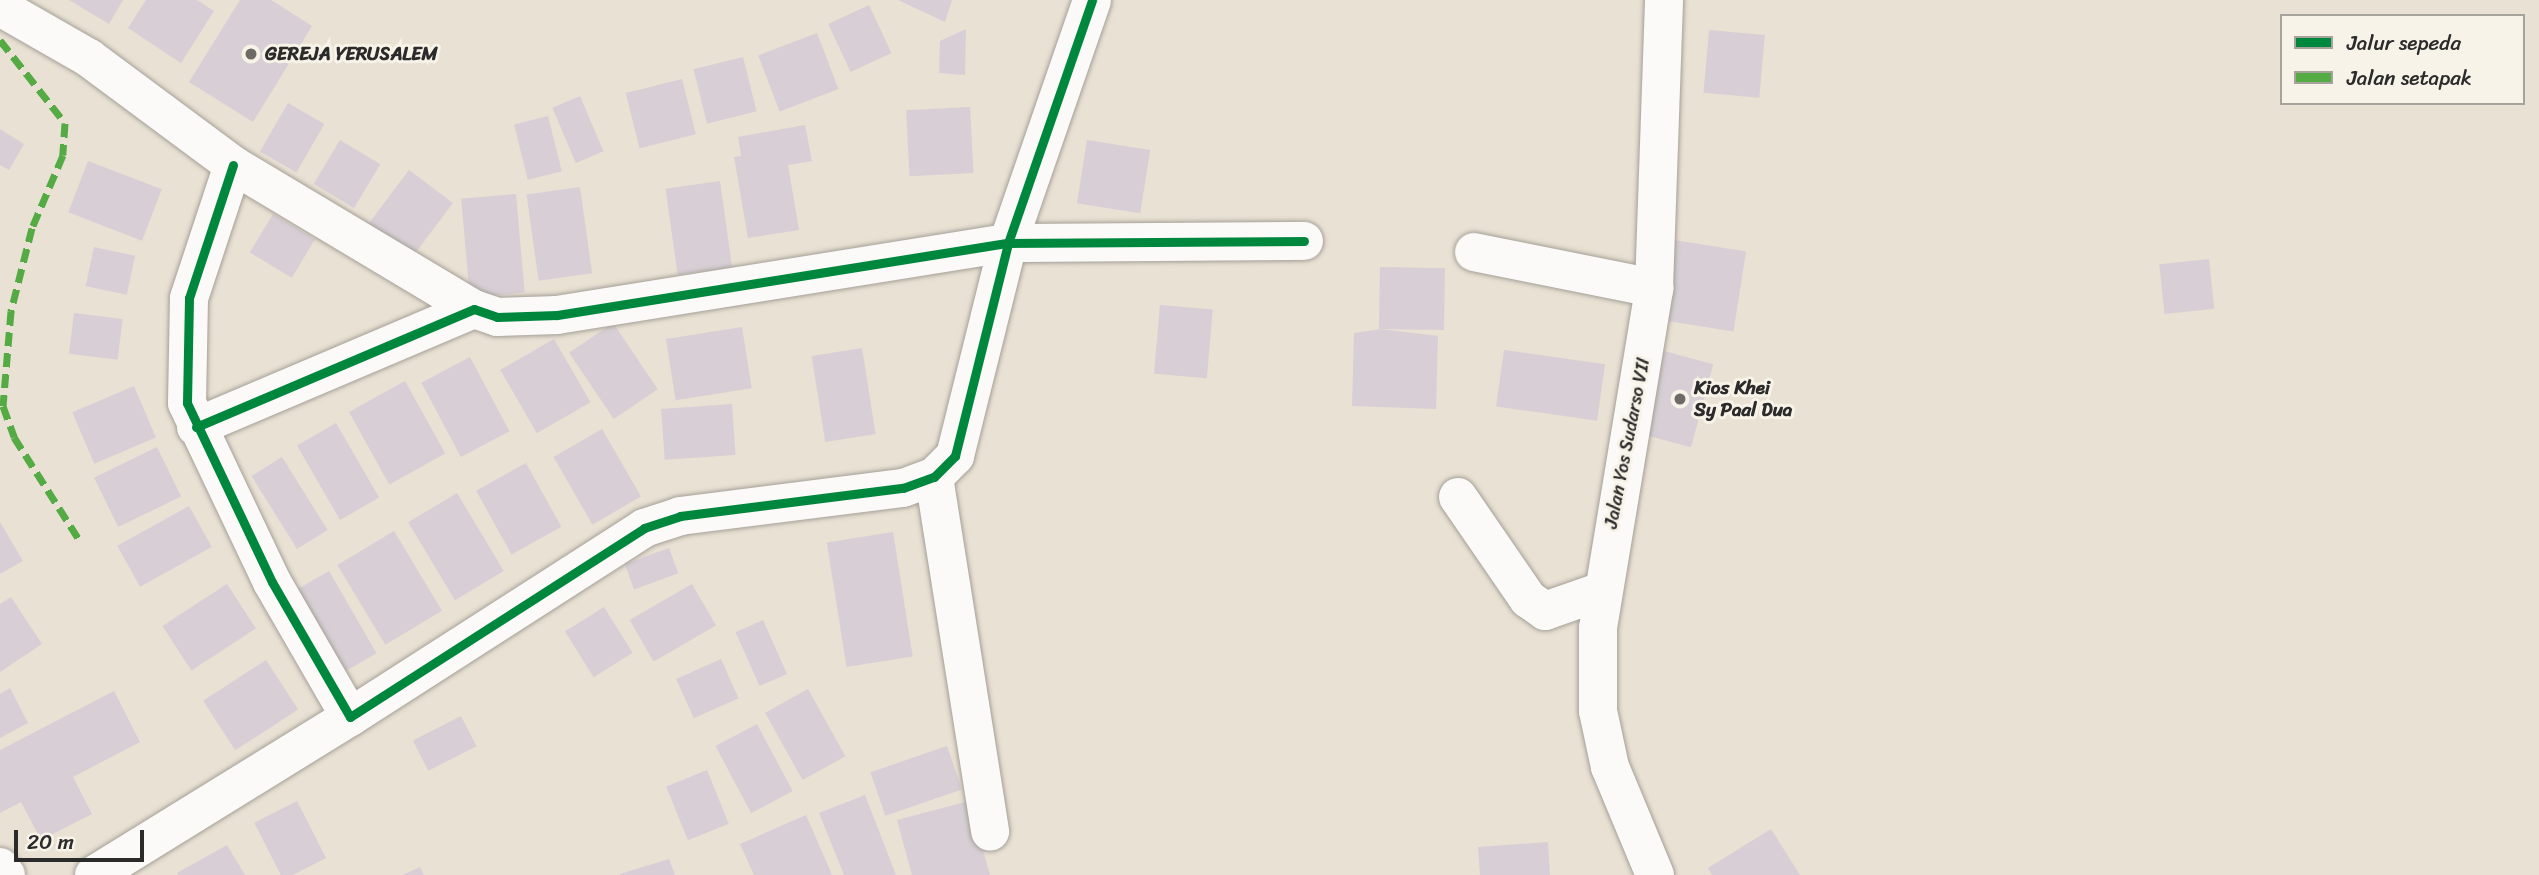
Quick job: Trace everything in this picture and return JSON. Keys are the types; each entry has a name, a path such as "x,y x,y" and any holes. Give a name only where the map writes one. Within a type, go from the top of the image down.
{"street":[{"path":"94,875 350,717 644,528 680,516 903,488 934,477 955,456 1008,243 1092,0"},
{"name":"Jalan Yos Sudarso VII","path":"1655,875 1610,766 1598,711 1599,592 1654,288 1664,0"},
{"path":"0,7 89,58 233,165 474,309 497,317 556,315 1008,243 1304,241"},
{"path":"233,165 183,334 187,403 196,427 279,594 350,717"},
{"path":"1474,252 1654,288"},
{"path":"196,427 474,309"},
{"path":"934,477 990,832"},
{"path":"1458,498 1528,599 1545,611 1599,592"},
{"path":"0,867 6,875"}],"building":[{"path":"69,0 123,0 109,24"},
{"path":"146,0 197,0 214,11 181,63 128,28"},
{"name":"GEREJA YERUSALEM","path":"240,0 271,0 312,26 253,122 189,82"},
{"path":"898,0 952,0 945,22"},
{"path":"869,5 891,53 851,72 828,24"},
{"path":"966,29 965,75 939,73 940,41"},
{"path":"1709,30 1765,35 1759,98 1704,93"},
{"path":"817,33 839,89 780,112 758,56"},
{"path":"743,57 757,111 707,124 694,69"},
{"path":"682,79 696,134 640,148 626,93"},
{"path":"580,96 603,151 576,163 552,108"},
{"path":"288,103 324,124 296,172 260,151"},
{"path":"970,107 973,173 910,176 906,110"},
{"path":"548,116 562,171 528,180 514,124"},
{"path":"805,125 812,161 788,165 799,230 748,238 734,157 741,156 738,137"},
{"path":"0,129 24,144 9,170 0,165"},
{"path":"340,140 380,164 354,208 314,184"},
{"path":"1087,140 1150,150 1140,213 1077,203"},
{"path":"88,161 162,189 142,241 68,212"},
{"path":"409,170 453,203 408,262 364,229"},
{"path":"720,181 732,267 678,275 666,189"},
{"path":"580,187 592,273 539,281 527,195"},
{"path":"516,194 525,293 470,297 461,199"},
{"path":"273,214 315,239 292,278 250,253"},
{"path":"1674,240 1746,251 1733,331 1661,320"},
{"path":"94,247 135,256 127,295 86,286"},
{"path":"2209,259 2214,309 2165,314 2159,264"},
{"path":"1380,267 1445,268 1444,330 1379,329"},
{"path":"1160,305 1213,310 1207,378 1154,374"},
{"path":"74,313 123,319 118,360 69,354"},
{"path":"613,323 658,389 614,419 569,353"},
{"path":"742,327 752,388 676,400 666,339"},
{"path":"1381,329 1438,336 1436,409 1352,406 1354,333"},
{"path":"554,339 590,402 537,433 500,370"},
{"path":"862,348 876,434 825,442 812,356"},
{"path":"1504,350 1605,364 1597,421 1496,406"},
{"name":"Kios Khei Sy Paal Dua","path":"1664,351 1713,364 1691,447 1642,434"},
{"path":"470,357 509,431 461,457 421,383"},
{"path":"405,381 445,454 389,485 349,412"},
{"path":"134,386 156,438 94,464 72,412"},
{"path":"732,404 736,455 665,460 661,409"},
{"path":"336,423 379,497 340,520 297,445"},
{"path":"602,429 641,497 593,525 554,457"},
{"path":"157,447 181,496 118,527 94,478"},
{"path":"282,457 328,530 297,549 251,476"},
{"path":"526,463 561,527 512,554 476,491"},
{"path":"457,493 504,571 455,600 408,522"},
{"path":"189,506 212,547 140,587 117,546"},
{"path":"0,522 23,561 0,574"},
{"path":"394,531 442,611 385,645 337,565"},
{"path":"893,532 913,656 847,667 827,542"},
{"path":"669,548 678,573 634,589 625,564"},
{"path":"329,571 377,653 342,673 294,591"},
{"path":"227,584 256,628 191,670 162,626"},
{"path":"692,584 716,626 654,662 630,620"},
{"path":"11,597 42,644 0,672 0,604"},
{"path":"604,607 633,653 594,677 565,631"},
{"path":"763,620 787,674 760,686 736,632"},
{"path":"721,659 738,698 694,718 676,679"},
{"path":"266,660 298,709 235,750 203,701"},
{"path":"10,688 28,723 0,738 0,694"},
{"path":"808,689 845,756 802,780 765,713"},
{"path":"114,691 140,742 73,777 92,814 41,840 21,802 0,813 0,750"},
{"path":"461,716 476,746 428,771 413,741"},
{"path":"757,724 793,791 751,813 716,746"},
{"path":"947,746 962,789 885,816 870,772"},
{"path":"707,770 729,824 688,840 666,786"},
{"path":"865,795 896,875 844,875 819,813"},
{"path":"297,801 326,858 293,875 281,875 254,823"},
{"path":"969,801 990,875 912,875 897,820"},
{"path":"806,815 832,875 754,875 740,844"},
{"path":"1771,829 1800,875 1712,875 1708,868"},
{"path":"1548,842 1550,875 1480,875 1478,847"},
{"path":"227,845 245,875 178,875 177,873"},
{"path":"669,859 675,875 620,875 620,874"},
{"path":"420,867 424,875 403,875"}],"marked path":[{"path":"0,40 65,123 63,155 32,228 11,311 3,406 14,437 78,538"}],"cycle path":[{"path":"233,165 189,298 187,403 272,582 350,717 644,528 680,516 903,488 934,477 955,456 1008,243 1092,0"},
{"path":"196,427 474,309 497,317 557,315 1008,243 1304,241"}],"place":[{"name":"GEREJA YERUSALEM","path":"251,54"},
{"name":"Kios Khei Sy Paal Dua","path":"1680,399"}]}
